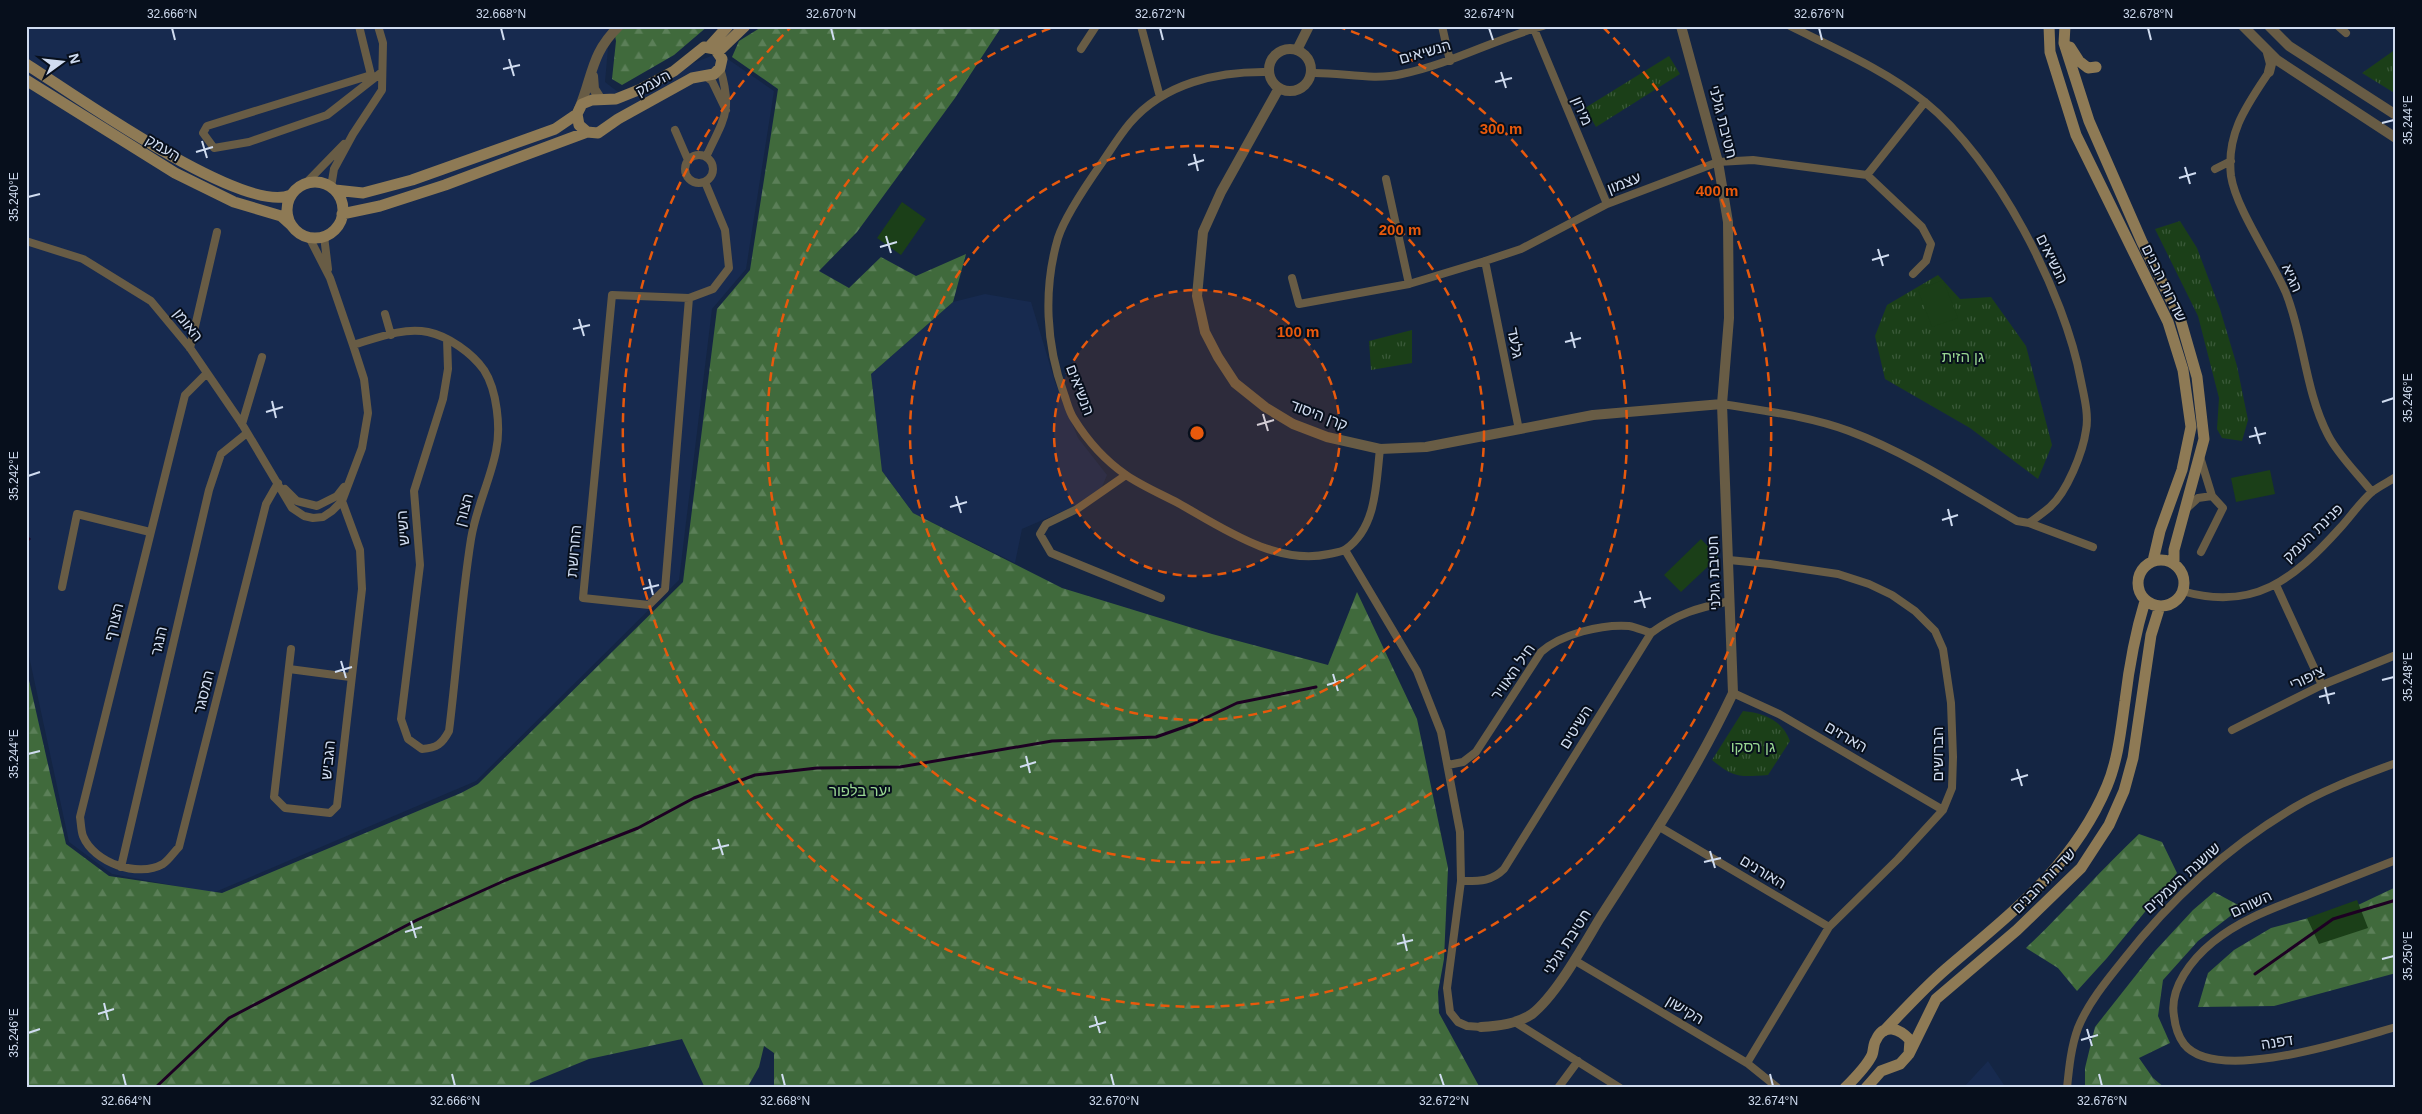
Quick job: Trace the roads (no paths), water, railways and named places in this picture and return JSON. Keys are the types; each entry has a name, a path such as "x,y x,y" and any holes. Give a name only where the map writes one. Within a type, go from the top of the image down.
{"main road":[{"name":"העמק","path":"714,49 728,26"},
{"name":"העמק","path":"333,189 363,193 412,180 554,129 578,111 587,101 616,99 641,89 674,71 700,49 714,49 745,26"},
{"name":"שדרות הבנים","path":"2049,26 2050,52 2076,135 2168,322 2183,370 2191,427 2182,470 2160,532 2153,561"},
{"path":"2065,32 2079,61 2088,68 2096,67 2088,73 2083,83 2083,101"},
{"name":"שדרות הבנים","path":"2065,32 2089,121 2138,233 2180,318 2197,377 2204,439 2174,550 2174,564"},
{"path":"714,49 722,59 720,68"},
{"name":"העמק","path":"26,64 161,149 218,181 238,190 279,199 292,195"},
{"name":"העמק","path":"342,214 380,206 445,185 587,132 592,134 603,131 618,119 692,78 714,74 720,68"},
{"name":"העמק","path":"26,80 175,174 234,202 281,216 291,224"},
{"path":"578,111 579,125 587,132"},
{"path":"319,182 333,189 341,201 342,214 336,228 324,236 309,237 302,235 291,224 287,207 292,195 305,184 319,182"},
{"path":"2160,560 2174,564 2183,576 2182,591 2176,601 2160,606 2145,601 2138,590 2138,575 2147,564 2153,561 2160,560"},
{"name":"שדרות הבנים","path":"1845,1088 1872,1054 1876,1037 1944,971 2026,901 2068,854 2091,819 2108,785 2118,746 2136,632 2145,601"},
{"name":"שדרות הבנים","path":"1910,1054 1936,999 2017,930 2081,868 2109,825 2124,791 2133,758 2151,635 2160,606"},
{"path":"1866,1088 1881,1071 1900,1064 1910,1054 1910,1040 1902,1032 1892,1028 1884,1031"}],"street":[{"path":"359,26 371,75"},
{"path":"333,189 334,169 353,134 382,90 383,43 378,26"},
{"path":"578,111 594,60 604,42 618,26"},
{"path":"1081,49 1096,26"},
{"path":"1141,26 1160,97"},
{"path":"1296,50 1309,26"},
{"path":"1442,26 1450,61"},
{"name":"הנשיאים","path":"1311,73 1335,72 1369,77 1400,75 1450,61 1543,26"},
{"name":"חטיבת גולני","path":"1481,1027 1515,1022 1531,1014 1545,1000 1574,960 1658,826 1718,724 1733,693 1722,404 1730,318 1728,222 1718,162 1680,26"},
{"name":"הנשיאים","path":"1790,26 1873,68 1925,102 1965,141 2001,193 2038,258 2063,314 2077,357 2087,428 2081,454 2051,506 2029,523"},
{"path":"2242,26 2286,66 2396,138"},
{"path":"2269,26 2289,46 2395,115"},
{"path":"2338,26 2346,33"},
{"name":"מירון","path":"1534,28 1607,204"},
{"path":"2264,48 2270,61 2269,72"},
{"path":"1285,50 1296,50 1306,57 1311,73 1307,82 1299,89 1289,91 1279,88 1273,83 1269,72 1274,55 1285,50"},
{"path":"594,60 592,83 601,100"},
{"path":"2269,72 2278,66 2286,66"},
{"path":"706,157 727,112 728,99 720,68"},
{"path":"382,72 326,115 249,142 214,148 203,133 207,126 382,72"},
{"name":"הנשיאים","path":"1269,72 1222,74 1193,81 1160,97 1130,122 1085,187 1058,237 1050,286 1049,338 1057,375 1073,417 1093,444 1126,475 1242,538 1273,550 1300,556 1323,555 1345,550"},
{"name":"הגיא","path":"2269,72 2239,118 2232,148 2231,177 2239,200 2286,294 2317,408 2328,436 2372,492"},
{"path":"704,75 712,81 727,112"},
{"name":"קרן היסוד","path":"1279,88 1221,192 1203,232 1197,296 1205,332 1235,383 1265,407 1293,424 1327,437 1380,449 1426,447 1593,416 1722,404"},
{"path":"1913,274 1926,261 1931,244 1922,227 1866,175 1925,102"},
{"path":"675,130 688,160"},
{"path":"305,184 353,134"},
{"path":"695,156 706,157 712,164 713,172 705,182 696,183 688,178 685,169 688,160 695,156"},
{"name":"עצמון","path":"1292,278 1299,304 1409,284 1521,249 1607,204 1718,162 1753,160 1866,175"},
{"path":"2214,169 2231,161"},
{"path":"1386,179 1409,284"},
{"name":"החרושת","path":"690,298 665,589 649,605 583,598 612,295 690,298 714,290 729,268 725,230 705,182"},
{"path":"190,348 217,232"},
{"path":"324,236 330,278"},
{"path":"278,482 292,508 304,516 313,518 323,517 332,512 342,501 362,448 368,413 364,379 353,345 330,278 309,237"},
{"name":"האומן","path":"26,240 83,259 150,301 190,348 242,424 278,482"},
{"name":"גלעד","path":"1485,261 1519,430"},
{"path":"385,314 390,334"},
{"name":"הצורן","path":"353,345 390,334 408,332 427,332 447,339 466,352 484,370 494,398 499,424 496,451 474,522 450,732 443,743 433,748 422,749 408,739 401,719"},
{"name":"השיש","path":"401,719 420,565 414,491 443,399 448,368 447,339"},
{"path":"242,424 262,357"},
{"name":"הצורף","path":"121,866 102,858 91,848 82,836 80,817 185,394 206,374"},
{"path":"1722,404 1795,416 1848,430 1908,458 2017,521 2029,523 2093,547"},
{"name":"הנגר","path":"121,866 209,490 222,454 247,433"},
{"path":"1380,449 1373,505 1367,523 1357,539 1345,550 1417,671 1441,732 1460,832 1461,881 1447,988 1450,1012 1458,1022 1467,1026 1481,1027"},
{"path":"2200,455 2212,496 2222,508 2201,552"},
{"path":"1126,475 1077,509 1046,524 1040,534 1051,552 1161,598"},
{"name":"פנינת העמק","path":"2182,591 2204,597 2226,599 2255,593 2276,585 2315,554 2372,492 2396,477"},
{"path":"278,482 297,501 317,506 337,496 347,484"},
{"name":"המסגר","path":"121,866 139,870 154,868 165,863 179,847 266,504 278,482"},
{"path":"2185,510 2198,498 2212,496"},
{"name":"הגביש","path":"291,649 274,797 286,808 330,813 337,806 350,677 362,589 360,550 342,501"},
{"path":"62,587 77,514 150,532"},
{"name":"הברושים","path":"1729,560 1838,574 1869,584 1892,595 1915,611 1935,631 1944,649 1952,703 1954,757 1952,788 1943,810 1898,859 1829,927 1747,1063"},
{"path":"2276,585 2322,685"},
{"name":"השיטים","path":"1461,881 1484,881 1496,877 1504,869 1651,633 1670,619 1692,609 1730,601"},
{"name":"חיל האוויר","path":"1448,765 1463,762 1476,752 1541,652 1551,643 1566,636 1618,626 1631,626 1651,633"},
{"name":"ציפורי","path":"2232,730 2322,685 2396,655"},
{"path":"288,669 350,677"},
{"name":"הארזים","path":"1733,693 1780,714 1943,810"},
{"name":"שושנת העמקים","path":"2067,1088 2069,1066 2078,1028 2102,985 2153,922 2204,873 2274,821 2327,790 2396,763"},
{"name":"האורנים","path":"1658,826 1829,927"},
{"name":"השוהם","path":"2176,1027 2172,1008 2177,990 2186,971 2212,943 2254,915 2396,860"},
{"name":"הקישון","path":"1574,960 1747,1063 1778,1088"},
{"path":"1515,1022 1620,1088"},
{"name":"דפנה","path":"2176,1027 2184,1044 2194,1053 2205,1058 2235,1062 2315,1049 2396,1027"},
{"path":"1558,1088 1578,1060"}],"waterway":[{"path":"155,1088 229,1018 417,920 506,880 638,828 694,798 755,775 817,768 900,767 1052,741 1156,737 1193,724 1237,703 1316,687"},
{"path":"2255,974 2333,919 2396,900"}],"park label":[{"name":"גן הזית","path":"1963,357"},
{"name":"גן רסקו","path":"1753,747"},
{"name":"יער בלפור","path":"860,791"}]}
